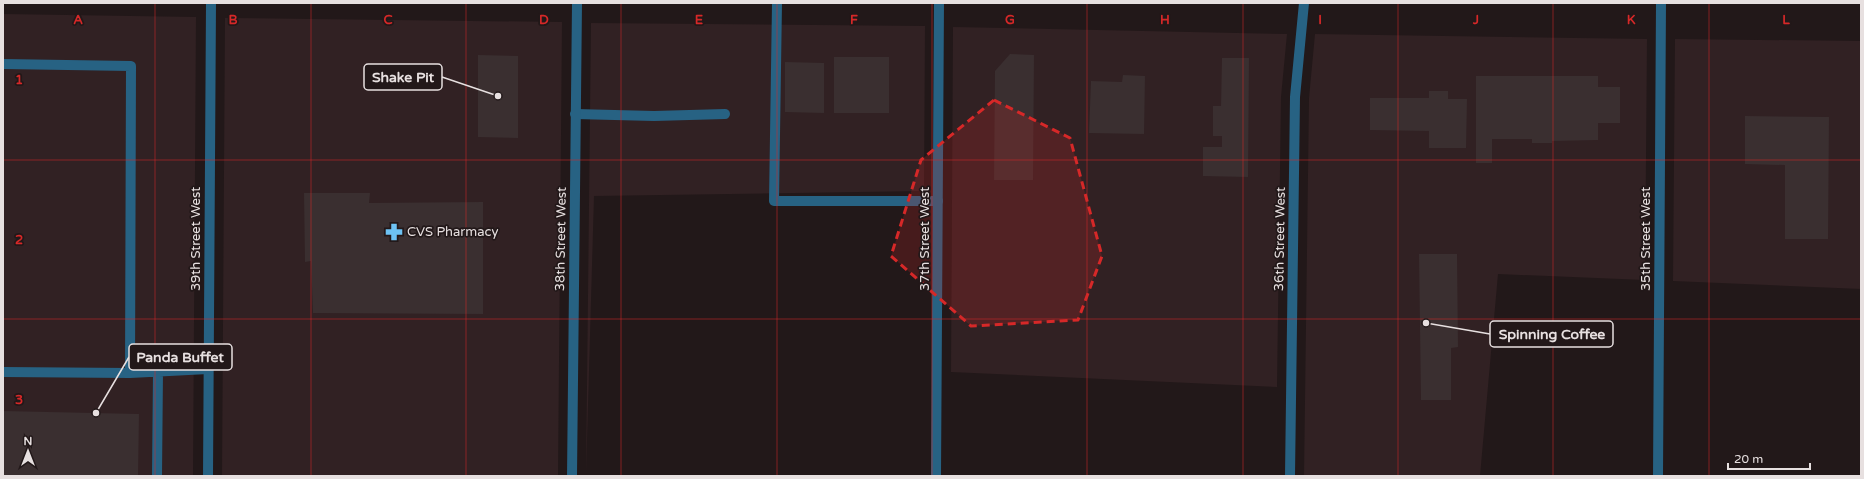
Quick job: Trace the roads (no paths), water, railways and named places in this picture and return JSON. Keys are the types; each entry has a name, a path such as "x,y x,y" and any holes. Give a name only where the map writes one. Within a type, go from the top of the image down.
{"street":[{"name":"39th Street West","path":"208,476 211,3"},
{"name":"38th Street West","path":"572,476 577,3"},
{"path":"776,3 774,201 938,201"},
{"name":"37th Street West","path":"936,476 939,3"},
{"name":"36th Street West","path":"1290,476 1295,97 1304,3"},
{"name":"35th Street West","path":"1658,476 1661,3"},
{"path":"3,64 131,66 130,373"},
{"path":"575,114 654,116 726,114"},
{"path":"3,372 130,373 208,369"},
{"path":"157,476 158,372"}],"place":[{"name":"Shake Pit","path":"498,96"},
{"name":"CVS Pharmacy","path":"394,232"},
{"name":"Spinning Coffee","path":"1426,323"},
{"name":"Panda Buffet","path":"96,413"}]}
